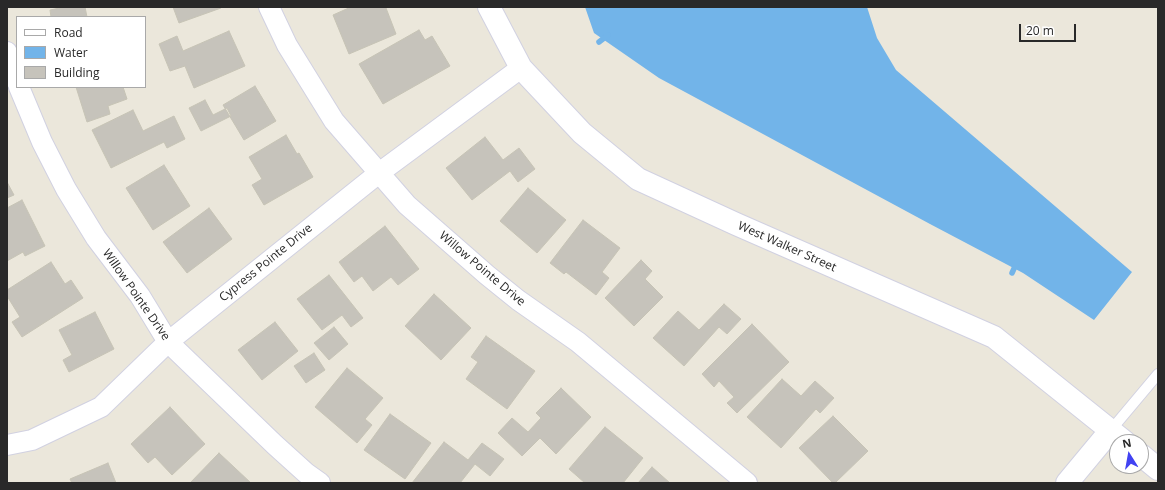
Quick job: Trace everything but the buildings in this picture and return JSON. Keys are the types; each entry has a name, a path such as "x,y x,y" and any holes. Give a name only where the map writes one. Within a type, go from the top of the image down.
{"street":[{"name":"Willow Pointe Drive","path":"269,7 287,45 330,115 407,205 487,275 518,300 578,342 747,483"},
{"name":"West Walker Street","path":"489,7 521,68 582,133 638,179 736,224 994,337 1115,434"},
{"path":"7,52 16,79"},
{"name":"Cypress Pointe Drive","path":"7,445 32,440 101,407 168,342 379,173 521,68"},
{"name":"Willow Pointe Drive","path":"19,88 42,142 66,189 96,238 140,296 168,342 270,440 306,473 320,483"},
{"path":"1067,483 1109,444"},
{"path":"1149,462 1158,469"}],"lane":[{"path":"1119,434 1158,374"}],"water":[{"path":"585,7 867,7 877,38 896,70 1132,272 1094,320 1023,273 659,78 594,33"}],"waterway":[{"path":"599,42 608,35"},
{"path":"1012,273 1017,262"}]}
